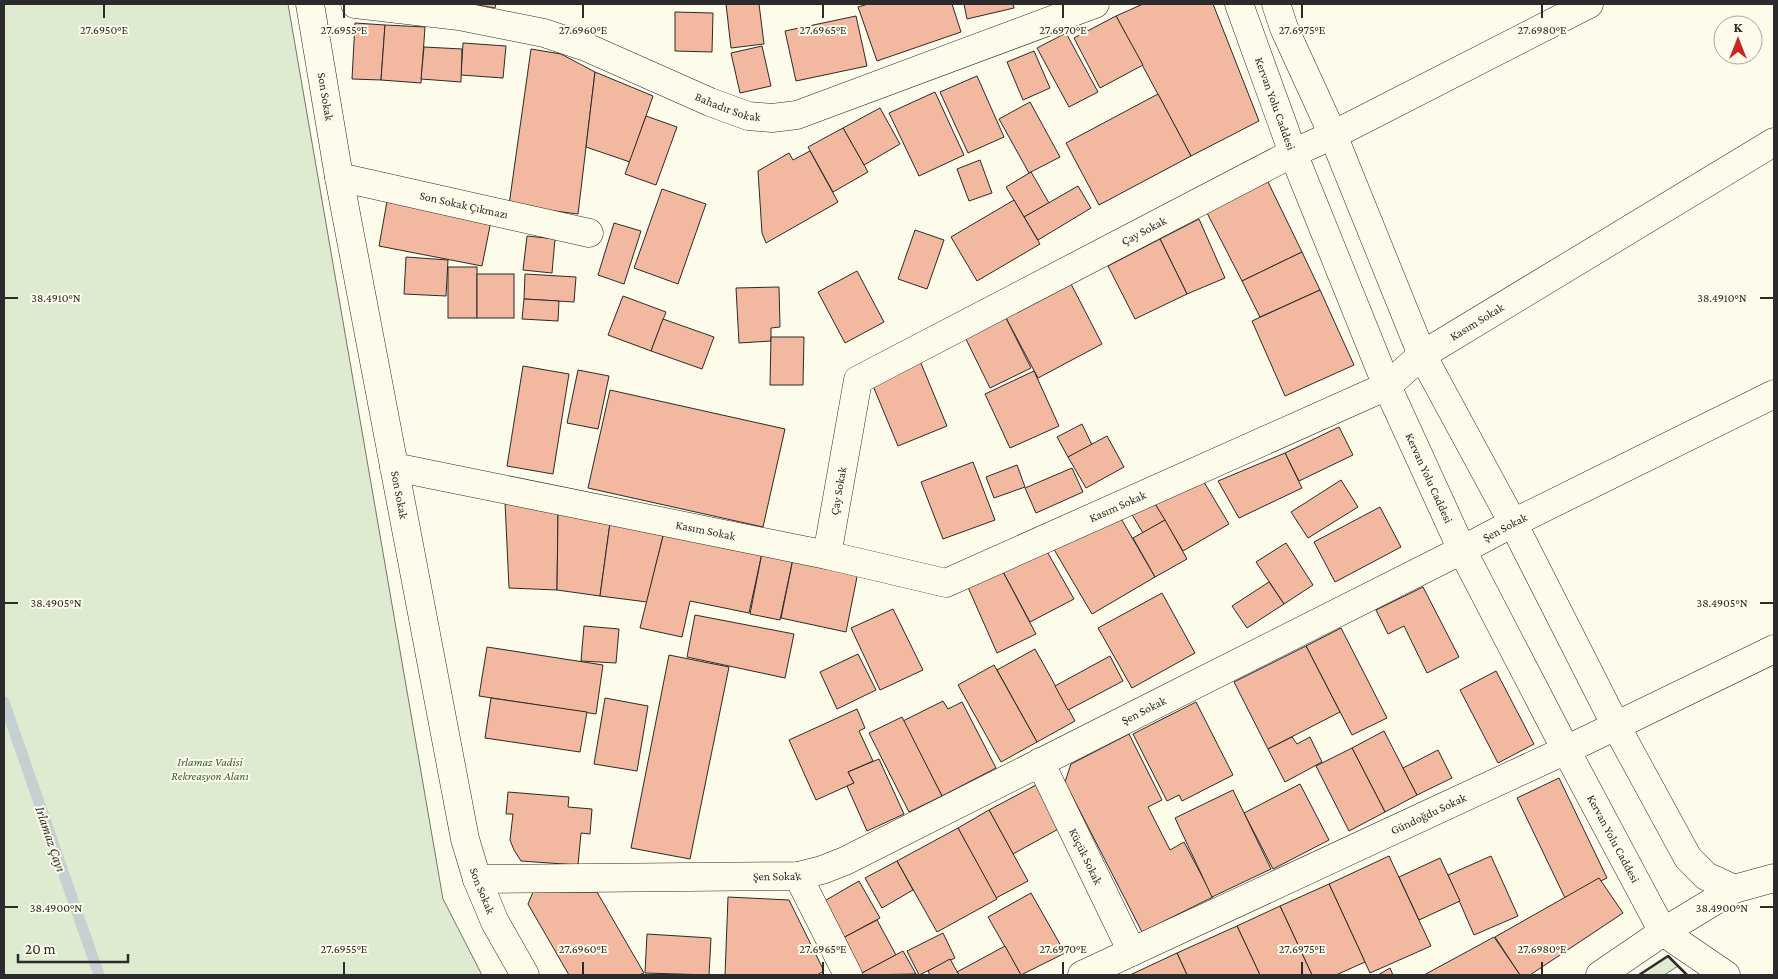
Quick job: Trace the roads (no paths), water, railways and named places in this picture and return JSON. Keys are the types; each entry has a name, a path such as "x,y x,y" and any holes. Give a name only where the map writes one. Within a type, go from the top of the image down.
{"street":[{"name":"Son Sokak","path":"310,4 339,177 465,839 477,879 495,922 525,975"},
{"name":"Bahadır Sokak","path":"356,4 459,16 501,13 544,33 642,71 710,102 748,116 772,118 797,115 1095,4"},
{"name":"Kervan Yolu Caddesi","path":"1239,4 1293,153 1387,386 1462,550 1663,932"},
{"path":"1276,4 1284,28 1332,135 1422,355 1513,523 1615,724 1688,858 1706,876 1734,889"},
{"name":"Çay Sokak","path":"827,555 858,380 1293,153 1332,135 1588,4"},
{"name":"Kasım Sokak","path":"394,467 827,555 946,583 1387,386 1422,355 1774,142"},
{"name":"Son Sokak Çıkmazı","path":"339,177 589,233"},
{"name":"Şen Sokak","path":"477,879 798,876 822,870 844,861 1513,523 1774,394"},
{"name":"Gündoğdu Sokak","path":"1082,975 1566,750 1615,724 1774,648"},
{"name":"Küçük Sokak","path":"1040,762 1132,952"},
{"path":"798,876 848,975"},
{"path":"1600,975 1663,932 1734,889 1771,878"},
{"path":"1663,932 1726,975"}],"waterway":[{"name":"Irlamaz Çayı","path":"4,702 99,975"}],"park label":[{"name":"Irlamaz Vadisi Rekreasyon Alanı","path":"210,769"}]}
